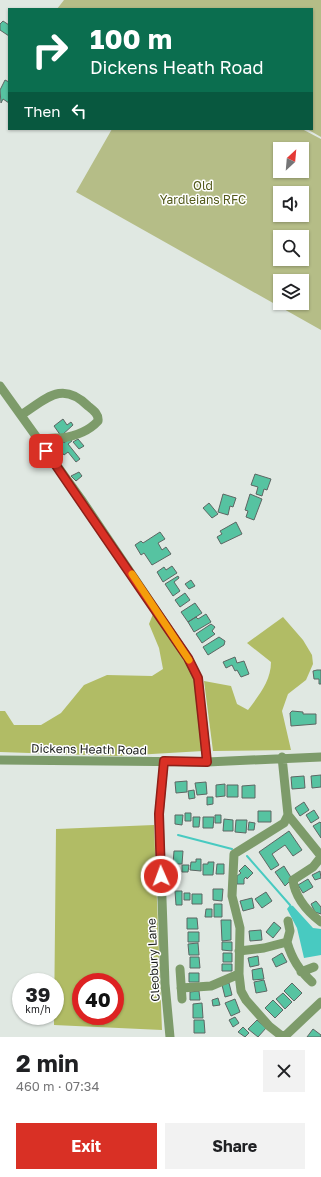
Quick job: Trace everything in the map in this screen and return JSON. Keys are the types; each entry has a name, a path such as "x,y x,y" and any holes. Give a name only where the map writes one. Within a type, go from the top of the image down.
{"street":[{"path":"0,386 115,549 194,669 198,678 207,762"},
{"path":"21,415 54,395 63,392 74,394 80,398 97,415 98,421 83,433 61,438 48,437 40,442"},
{"path":"282,757 288,815 321,857 313,867 293,880 294,886 310,914 321,922"},
{"name":"Dickens Heath Road","path":"0,760 207,762 282,757 321,757"},
{"name":"Cleobury Lane","path":"164,761 159,814 165,984 170,1037"},
{"path":"288,815 284,823 237,851 232,896 240,928 239,974 241,991 246,1000 269,1026 284,1037 321,1002"},
{"path":"288,921 290,931 288,942 291,955 302,972 312,982"},
{"path":"239,950 264,948 288,942"},
{"path":"302,972 314,967"},
{"path":"180,969 182,999"},
{"path":"182,988 211,986 239,974"}],"green space":[{"path":"64,0 321,0 321,137 309,130 313,130 313,8 58,8"},
{"name":"Old Yardleians RFC","path":"111,130 304,130 321,139 321,330 285,310 309,310 309,274 273,274 273,303 76,192"},
{"path":"153,614 194,674 203,751 118,756 0,752 0,711 5,711 14,725 41,725 61,713 84,685 107,675 152,676 163,669 159,648 149,624"},
{"path":"283,617 303,640 312,655 313,664 306,680 288,694 282,711 291,750 213,751 204,681 231,686 237,704 248,710 267,682 271,662 247,643"},
{"path":"154,825 162,1030 54,1025 64,1025 64,973 55,973 56,829"}],"water":[{"path":"290,905 293,906 313,928 321,929 321,955 304,958 297,928 287,909"}],"building":[{"path":"3,21 8,24 8,35 0,30 0,24"},
{"path":"5,80 8,82 8,102 3,99 1,103 0,90"},
{"path":"63,419 67,425 71,422 73,425 61,436 54,426"},
{"path":"70,438 72,441 68,444 80,459 76,462 68,452 64,455 56,444 62,440 64,443"},
{"path":"78,439 84,446 79,449 73,442"},
{"path":"79,472 82,476 76,481 71,476"},
{"path":"255,474 271,479 267,490 264,489 262,496 256,494 258,487 251,485"},
{"path":"223,494 236,498 233,507 230,506 228,515 218,512"},
{"path":"250,494 262,499 254,520 246,517 248,511 245,510"},
{"path":"209,503 218,514 212,518 203,508"},
{"path":"236,522 242,534 221,544 217,537 222,534 220,531"},
{"path":"160,532 165,539 158,543 162,550 166,547 171,554 152,565 144,553 141,555 135,545 141,541 143,543"},
{"path":"172,566 177,573 163,582 157,572 164,567 166,570"},
{"path":"178,576 179,578 174,582 180,591 173,596 165,584"},
{"path":"191,580 195,586 189,589 185,584"},
{"path":"185,593 190,600 180,607 175,600"},
{"path":"195,603 202,613 188,622 181,612"},
{"path":"206,614 211,622 194,632 188,622 196,617 198,619"},
{"path":"211,624 215,627 212,631 215,634 202,643 196,634"},
{"path":"219,637 225,641 224,645 208,655 203,647"},
{"path":"235,657 237,663 244,661 249,674 241,677 232,665 226,668 223,662"},
{"path":"321,670 321,684 319,684 319,679 314,679 313,671"},
{"path":"292,711 303,712 303,714 316,714 316,724 291,726 290,713"},
{"path":"321,775 321,787 312,788 311,776"},
{"path":"304,776 305,788 292,789 291,777"},
{"path":"187,781 187,792 176,793 175,782"},
{"path":"206,782 207,794 197,795 195,783"},
{"path":"225,784 225,796 216,797 216,785"},
{"path":"227,785 238,785 238,797 227,797"},
{"path":"255,785 255,798 242,798 242,786"},
{"path":"194,790 195,798 189,799 188,791"},
{"path":"207,797 213,797 213,804 207,805"},
{"path":"304,802 309,810 300,816 295,808"},
{"path":"314,810 319,818 311,823 306,815"},
{"path":"258,811 271,811 271,822 258,822"},
{"path":"185,813 191,813 191,821 185,821"},
{"path":"175,815 183,815 182,825 175,824"},
{"path":"215,815 221,815 221,823 215,823"},
{"path":"193,817 200,817 199,827 193,827"},
{"path":"203,817 214,817 213,828 203,828"},
{"path":"224,819 233,820 233,831 223,831"},
{"path":"236,820 247,820 246,833 235,832"},
{"path":"249,822 255,823 254,830 248,830"},
{"path":"320,822 321,823 321,838 313,826"},
{"path":"289,831 302,850 293,856 285,845 272,854 279,865 271,870 259,852"},
{"path":"174,851 183,851 182,864 173,864"},
{"path":"196,859 201,859 201,871 190,870 191,862 196,862"},
{"path":"208,862 214,862 213,875 203,875 203,864 208,864"},
{"path":"217,864 224,864 224,874 216,874"},
{"path":"182,865 189,865 188,872 182,872"},
{"path":"245,865 253,873 247,879 246,877 244,879 244,884 237,884 237,876 241,873 239,871"},
{"path":"284,866 292,879 285,886 275,872"},
{"path":"320,871 321,878 315,880 312,875"},
{"path":"308,879 313,887 303,893 298,885"},
{"path":"213,889 223,889 222,901 213,900"},
{"path":"175,891 182,891 182,905 176,905"},
{"path":"266,892 272,901 262,908 255,899"},
{"path":"184,893 190,893 190,900 184,900"},
{"path":"192,894 202,894 202,904 192,904"},
{"path":"252,898 254,908 243,911 240,901"},
{"path":"316,901 321,907 321,914 315,912 311,904"},
{"path":"214,904 222,904 222,917 214,917"},
{"path":"206,909 212,909 212,917 205,917"},
{"path":"187,918 197,918 198,929 187,929"},
{"path":"221,920 231,920 231,940 222,941"},
{"path":"274,922 281,928 273,938 266,932"},
{"path":"261,930 262,940 250,941 249,931"},
{"path":"188,932 199,932 199,942 188,942"},
{"path":"222,942 232,942 232,951 222,950"},
{"path":"198,943 199,955 189,955 188,944"},
{"path":"223,953 232,953 232,962 223,962"},
{"path":"282,953 287,962 276,967 272,959"},
{"path":"258,956 259,965 250,967 248,958"},
{"path":"190,957 199,957 200,968 190,968"},
{"path":"222,964 232,964 232,971 222,971"},
{"path":"262,968 264,979 253,980 252,970"},
{"path":"189,973 199,973 199,982 189,982"},
{"path":"264,980 267,991 256,993 254,982"},
{"path":"229,983 232,995 225,997 222,985"},
{"path":"292,983 302,993 294,1001 284,991"},
{"path":"199,991 200,1000 190,1000 190,992"},
{"path":"283,993 292,1002 285,1009 276,999"},
{"path":"218,998 220,1005 213,1006 212,1000"},
{"path":"235,999 240,1012 231,1016 225,1003"},
{"path":"273,1000 283,1010 275,1018 265,1008"},
{"path":"202,1003 203,1018 193,1018 193,1004"},
{"path":"235,1017 239,1023 233,1027 229,1020"},
{"path":"194,1020 204,1020 205,1033 194,1033"},
{"path":"257,1020 266,1028 258,1037 248,1029"},
{"path":"243,1027 249,1033 245,1037 238,1032"},
{"path":"313,1029 321,1035 321,1037 307,1037"}],"waterway":[{"path":"178,835 232,849"},
{"path":"247,856 290,905"}],"slow traffic":[{"path":"132,574 189,660"}],"route":[{"path":"46,451 81,499 188,658 198,678 207,762 164,761 159,814 161,876"}]}
